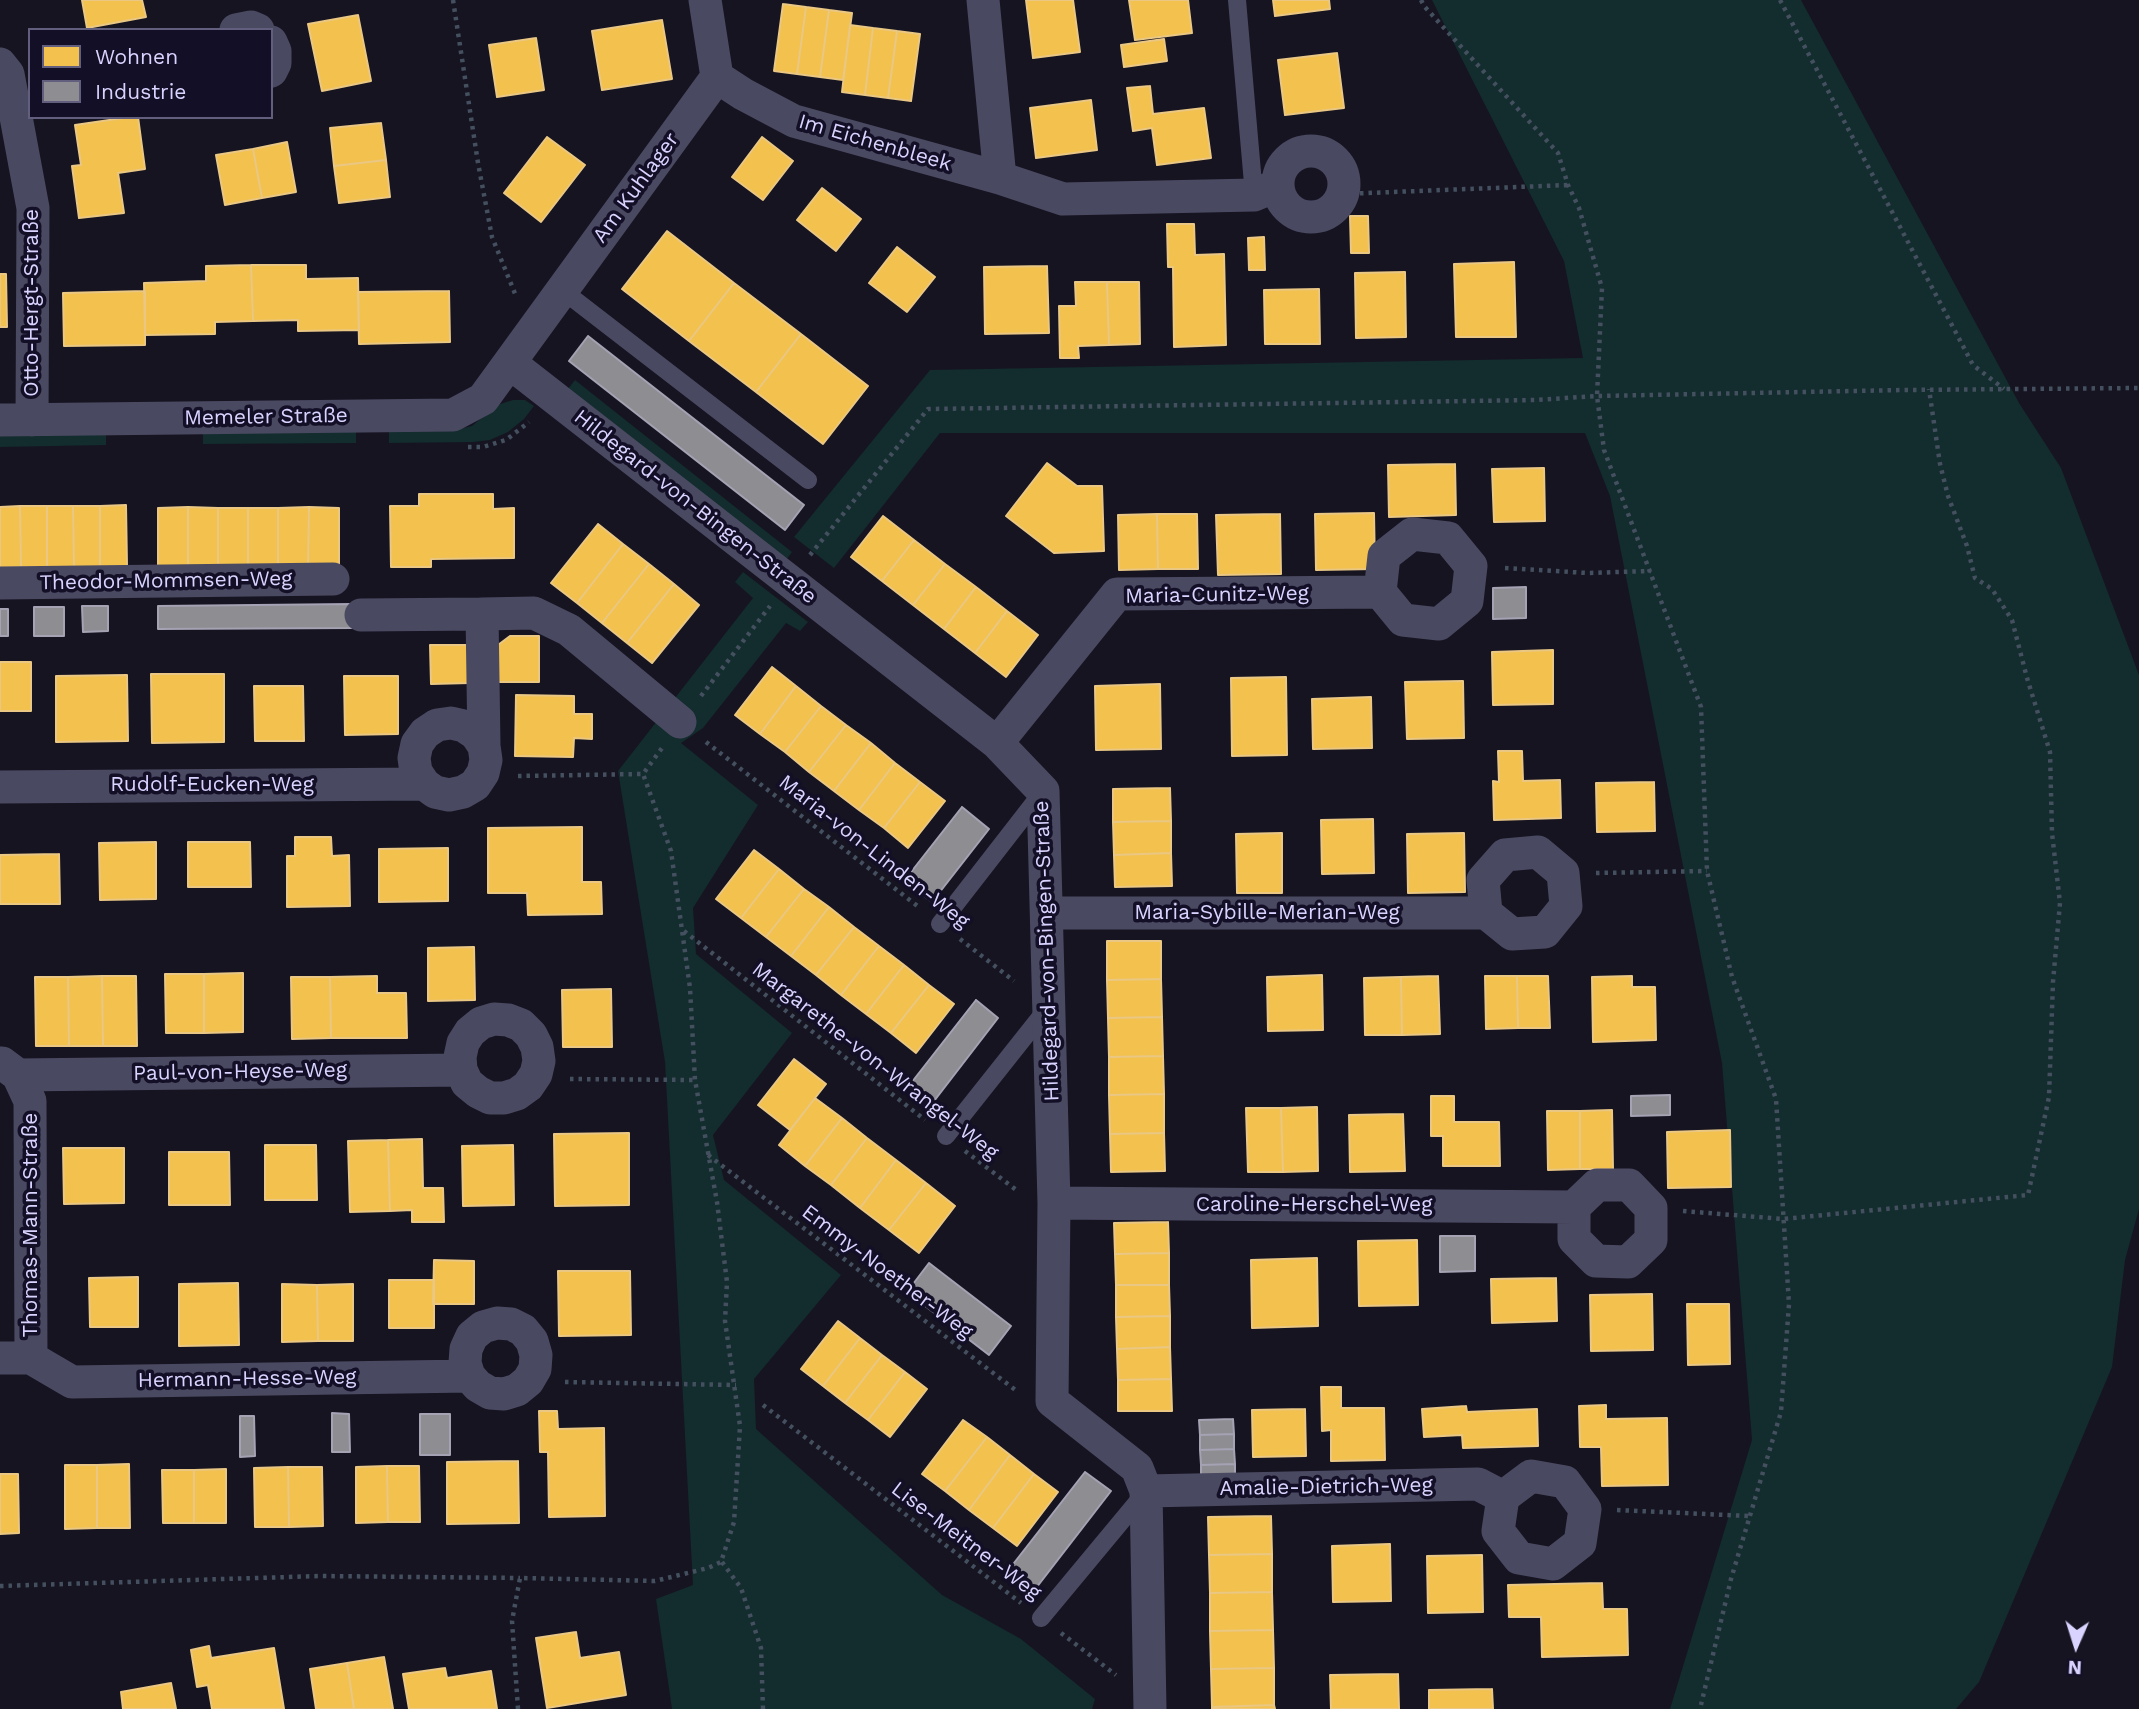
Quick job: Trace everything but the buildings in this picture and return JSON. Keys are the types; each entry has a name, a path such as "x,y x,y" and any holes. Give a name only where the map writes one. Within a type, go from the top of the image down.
{"street":[{"path":"705,0 717,77"},
{"path":"982,0 1000,178"},
{"path":"273,46 273,67"},
{"name":"Otto-Hergt-Straße","path":"12,69 33,208 16,420"},
{"name":"Am Kuhlager","path":"510,363 717,77"},
{"name":"Im Eichenbleek","path":"717,77 794,121 1000,178 1063,199 1266,190"},
{"path":"1322,151 1331,156 1343,173 1343,194 1338,204 1329,212 1318,217 1307,217 1296,213 1286,206 1280,196 1266,190 1291,157 1301,152 1322,151"},
{"name":"Memeler Straße","path":"16,420 453,415 483,399 510,363"},
{"name":"Hildegard-von-Bingen-Straße","path":"510,363 997,743 1043,791 1054,1203 1052,1401"},
{"path":"1412,534 1448,538 1471,566 1467,601 1439,624 1403,620 1380,592 1384,556 1412,534"},
{"name":"Theodor-Mommsen-Weg","path":"0,583 333,579"},
{"name":"Maria-Cunitz-Weg","path":"997,743 1117,594 1380,592"},
{"path":"361,615 534,613 569,630 680,722"},
{"path":"482,614 483,760"},
{"path":"424,784 416,772 414,758 417,744 425,733 437,725 451,723 464,726 476,734 483,760"},
{"name":"Rudolf-Eucken-Weg","path":"0,787 424,784 435,792 449,795 463,792 475,785 483,760"},
{"path":"1538,852 1563,873 1566,906 1545,932 1512,934 1486,913 1483,880 1505,855 1538,852"},
{"name":"Maria-Sybille-Merian-Weg","path":"1048,913 1486,913"},
{"path":"494,1019 521,1025 531,1035 537,1047 539,1061 536,1074 528,1086 517,1094 504,1098 490,1098 478,1092 467,1083 461,1070 463,1043 470,1032 481,1023 494,1019"},
{"name":"Paul-von-Heyse-Weg","path":"9,1068 461,1070"},
{"name":"Thomas-Mann-Straße","path":"9,1068 30,1101 16,1358"},
{"path":"1597,1185 1629,1185 1651,1208 1651,1240 1628,1262 1596,1261 1574,1239 1574,1207 1597,1185"},
{"name":"Caroline-Herschel-Weg","path":"1054,1203 1574,1207"},
{"path":"497,1323 511,1324 523,1331 532,1341 536,1354 535,1368 528,1381 517,1390 504,1394 490,1393 478,1386 469,1376 465,1363 466,1349 472,1336 483,1327 497,1323"},
{"name":"Hermann-Hesse-Weg","path":"16,1358 72,1382 469,1376"},
{"path":"1052,1401 1137,1468 1146,1491 1150,1705"},
{"path":"1531,1476 1565,1482 1585,1509 1580,1543 1553,1563 1519,1558 1498,1531 1503,1497 1531,1476"},
{"name":"Amalie-Dietrich-Weg","path":"1146,1491 1478,1484 1503,1497"}],"lane":[{"path":"1237,0 1266,190"},
{"path":"562,290 808,480"},
{"path":"940,924 1043,791"},
{"path":"946,1136 1049,1007"},
{"path":"1041,1618 1146,1491"}],"path":[{"path":"453,0 492,237 522,311 538,323"},
{"path":"1421,0 1558,153 1579,208 1602,288 1597,396 1604,450 1701,707 1707,871 1732,977 1776,1099 1789,1304 1781,1412 1731,1579 1700,1709"},
{"path":"1780,0 1973,365 2005,390"},
{"path":"1343,194 1568,185"},
{"path":"643,774 789,580 928,409 1535,400 1597,396 1930,389 2139,388"},
{"path":"1651,1208 1783,1219 2028,1195 2049,1097 2053,982 2060,903 2052,834 2050,752 2012,620 1992,589 1975,578 1940,464 1930,389"},
{"path":"1471,566 1587,573 1651,571"},
{"name":"Maria-von-Linden-Weg","path":"680,722 1049,1007"},
{"path":"483,760 513,776 643,774"},
{"path":"0,1586 320,1576 655,1581 708,1568 721,1562 734,1522 740,1426 736,1385 728,1356 725,1321 727,1282 695,1080 694,1028 671,851 643,774"},
{"path":"1563,873 1707,871"},
{"name":"Margarethe-von-Wrangel-Weg","path":"683,931 1017,1192 1054,1203"},
{"path":"536,1074 564,1079 695,1080"},
{"name":"Emmy-Noether-Weg","path":"708,1155 1025,1398 1052,1401"},
{"path":"528,1381 736,1385"},
{"name":"Lise-Meitner-Weg","path":"764,1405 1150,1705"},
{"path":"1585,1509 1749,1516"},
{"path":"721,1562 741,1588 761,1648 764,1709"},
{"path":"518,1709 512,1621 520,1578"}],"green space":[{"path":"1432,0 1801,0 2019,403 2061,468 2139,675 2139,1209 2125,1260 2112,1367 1979,1682 1956,1709 1670,1709 1752,1440 1722,1063 1610,496 1585,433 940,433 834,568 794,537 930,370 1583,358 1564,261"},
{"path":"575,380 792,552 783,564 564,394"},
{"path":"513,400 525,400 534,406 524,419 508,432 490,440 389,443 389,430 459,429 472,426 497,405"},
{"path":"356,430 356,443 203,444 203,432"},
{"path":"106,432 106,445 0,447 0,435"},
{"path":"743,572 808,622 800,631 786,623 703,728 681,743 758,805 693,908 696,954 792,1033 713,1135 724,1180 841,1275 754,1379 756,1429 942,1595 1021,1639 1095,1699 1092,1709 672,1709 656,1599 693,1585 665,1062 618,771 753,598 735,582"}]}
